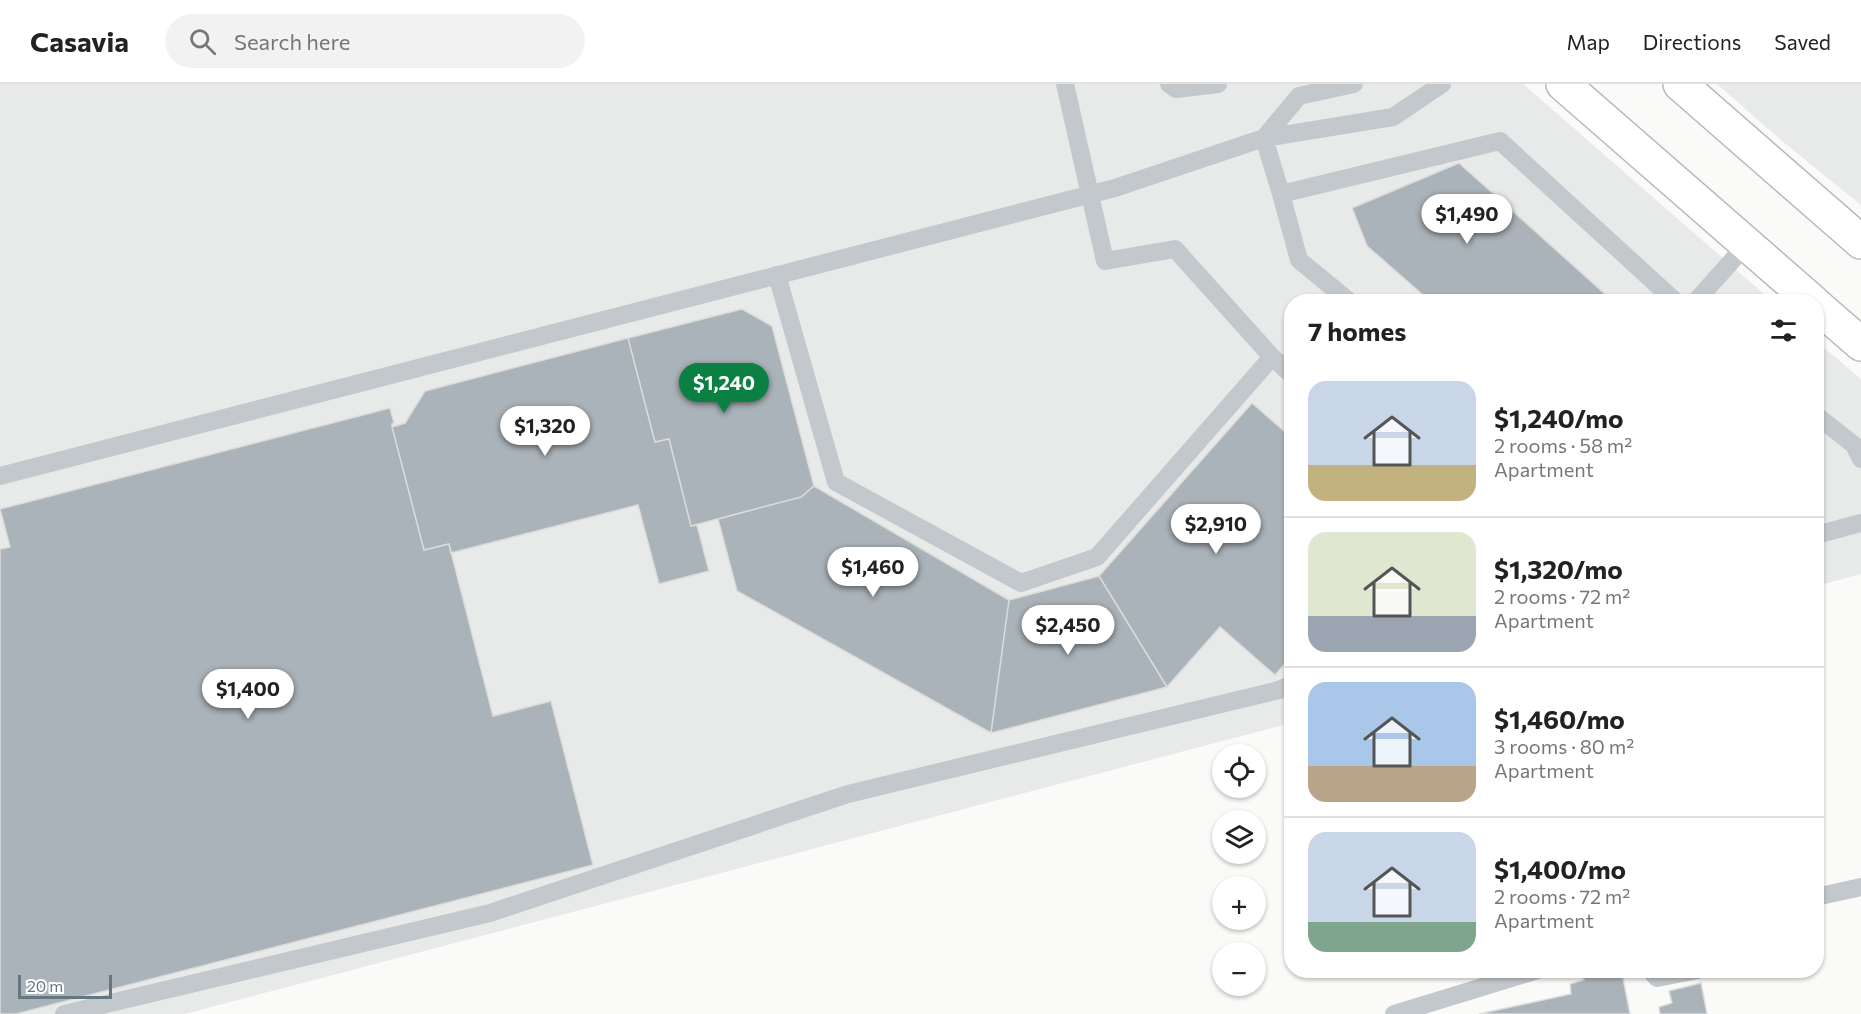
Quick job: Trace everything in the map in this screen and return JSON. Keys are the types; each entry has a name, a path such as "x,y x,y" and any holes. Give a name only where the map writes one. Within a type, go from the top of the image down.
{"main road":[{"path":"1563,84 1804,294"},
{"path":"1680,84 1861,242"},
{"path":"1824,312 1861,344"}],"lane":[{"path":"1065,84 1105,261 1175,249 1284,368"},
{"path":"1169,84 1176,89 1218,84"},
{"path":"1264,138 1299,96 1354,84"},
{"path":"0,476 1115,188 1264,138 1393,117 1442,84"},
{"path":"1264,138 1299,260 1340,294"},
{"path":"1281,194 1500,141 1667,294"},
{"path":"1702,294 1747,244"},
{"path":"777,275 836,482 1021,583 1097,557 1272,357"},
{"path":"1824,421 1854,444 1861,459"},
{"path":"1824,533 1861,523"},
{"path":"64,1014 490,913 848,794 1284,688"},
{"path":"1824,895 1861,887"},
{"path":"1394,1014 1512,978"}],"shaded area":[{"path":"0,84 1523,84 1764,294 1284,294 1284,725 185,1014 0,1014"},
{"path":"1717,84 1861,84 1861,205 1782,141"},
{"path":"1824,348 1861,379 1861,574 1824,584"}],"building":[{"path":"1459,163 1605,294 1422,294 1367,246 1352,208"},
{"path":"742,309 772,326 814,486 801,497 691,526 669,439 655,442 628,338"},
{"path":"628,338 655,442 669,439 691,526 697,525 709,571 659,584 638,505 451,553 449,544 424,550 392,427 405,423 425,391"},
{"path":"1252,403 1284,431 1284,665 1275,675 1220,627 1167,687 1099,576"},
{"path":"390,408 394,423 392,427 424,550 449,544 493,716 551,701 593,865 16,1014 0,1014 0,549 10,547 0,509"},
{"path":"814,486 1009,600 991,733 737,591 718,519 801,497"},
{"path":"1099,576 1167,687 991,733 1009,600"},
{"path":"1583,978 1623,978 1630,1014 1479,1014 1571,994 1570,984 1584,980"},
{"path":"1701,983 1707,1014 1660,1014 1659,1007 1672,1003 1669,991"}]}
